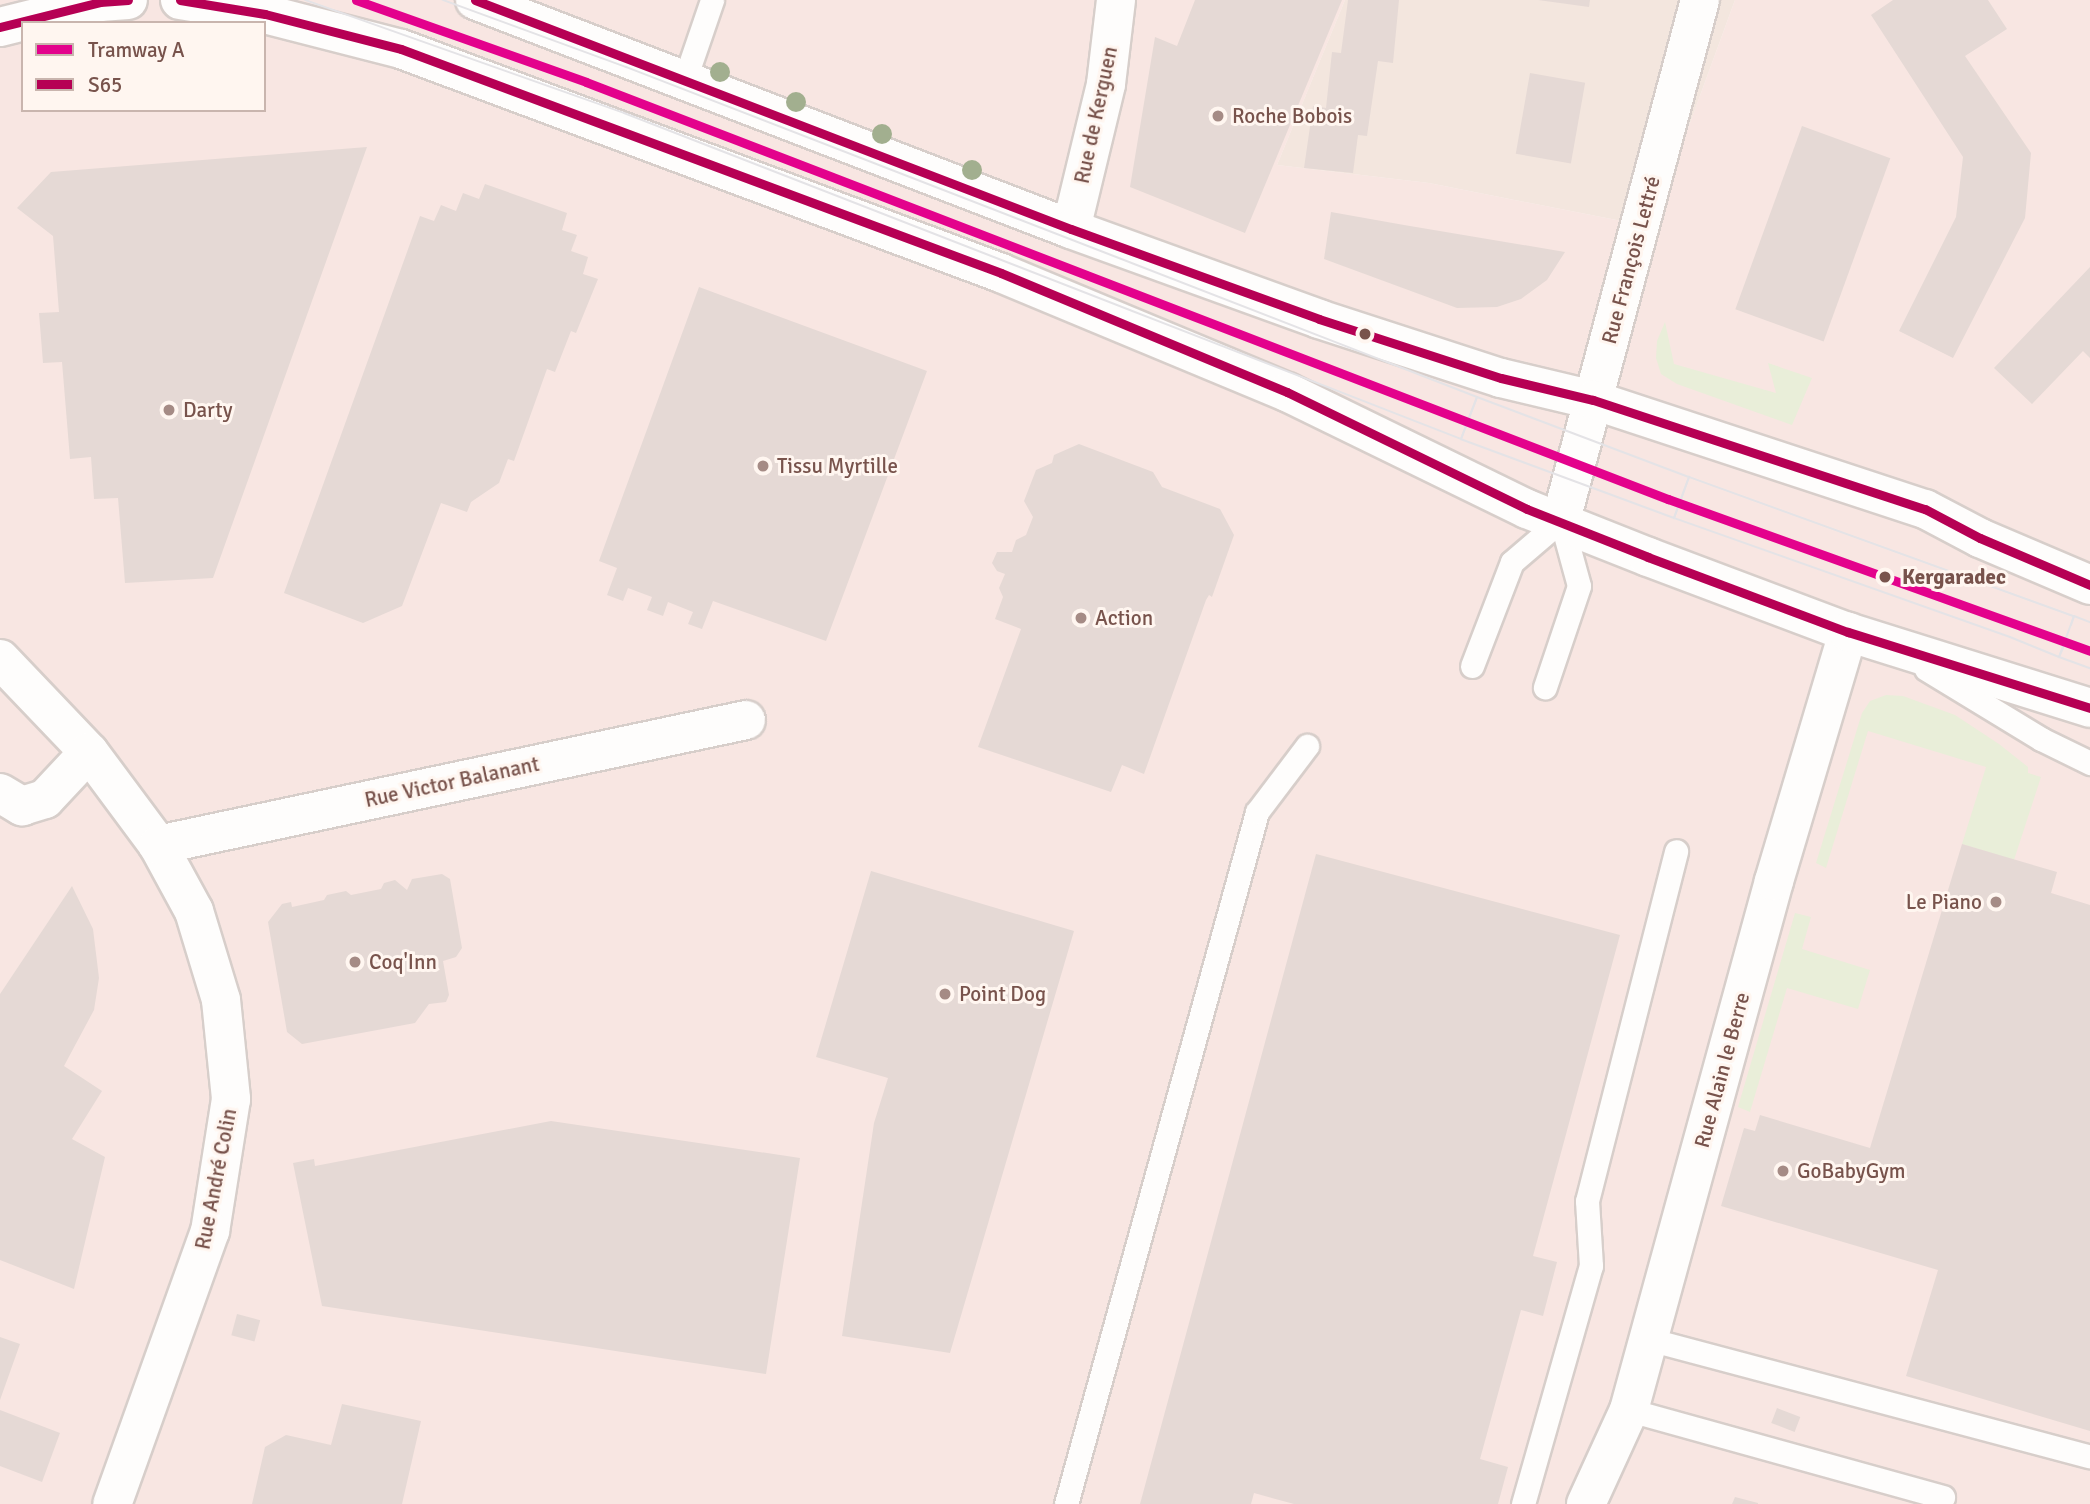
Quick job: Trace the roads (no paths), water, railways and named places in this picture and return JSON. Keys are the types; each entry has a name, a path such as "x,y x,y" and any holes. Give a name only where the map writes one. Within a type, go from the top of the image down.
{"main road":[{"path":"24,21 100,2 128,0"},
{"path":"180,0 265,13 401,48 989,268 1287,393 1527,509 1847,632 2090,708"},
{"path":"475,0 1071,229 1319,319 1501,379 1593,400 1925,509 1980,538 2090,585"},
{"name":"Rue de Kerguen","path":"1071,229 1106,84 1116,0"},
{"name":"Rue François Lettré","path":"1561,520 1700,0"},
{"path":"0,27 21,22"},
{"name":"Rue Alain le Berre","path":"1586,1504 1629,1410 1774,881 1847,632"},
{"name":"Rue André Colin","path":"0,659 89,752 158,845 194,911 221,1000 231,1099 210,1231 112,1504"},
{"name":"Rue Victor Balanant","path":"158,845 746,720"},
{"path":"0,793 22,806 45,799 89,752"}],"lane":[{"path":"685,79 712,0"},
{"path":"1472,666 1512,562 1561,520 1579,586 1545,687"},
{"path":"1887,646 2041,739 2090,763"},
{"path":"1066,1504 1257,812 1307,746"},
{"path":"1523,1504 1591,1266 1587,1201 1676,851"},
{"path":"1648,1339 2090,1457"},
{"path":"1629,1410 1943,1497"}],"tram line":[{"path":"305,0 624,113 1461,439 1477,397 626,67 443,0"},
{"name":"A","path":"356,0 586,82 1668,499 2090,651"},
{"path":"1477,397 1689,477 1674,518 1461,439 1477,397"},
{"path":"1689,477 2074,616 2059,657 2010,637 1674,518 1689,477"},
{"path":"2071,625 2074,616 2090,622"},
{"path":"2063,648 2059,657 2090,668"}],"place":[{"name":"Roche Bobois","path":"1218,116"},
{"name":"Darty","path":"169,410"},
{"name":"Tissu Myrtille","path":"763,466"},
{"name":"Kergaradec","path":"1885,577"},
{"name":"Action","path":"1081,618"},
{"name":"Le Piano","path":"1996,902"},
{"name":"Coq'Inn","path":"355,962"},
{"name":"Point Dog","path":"945,994"},
{"name":"GoBabyGym","path":"1783,1171"}]}
